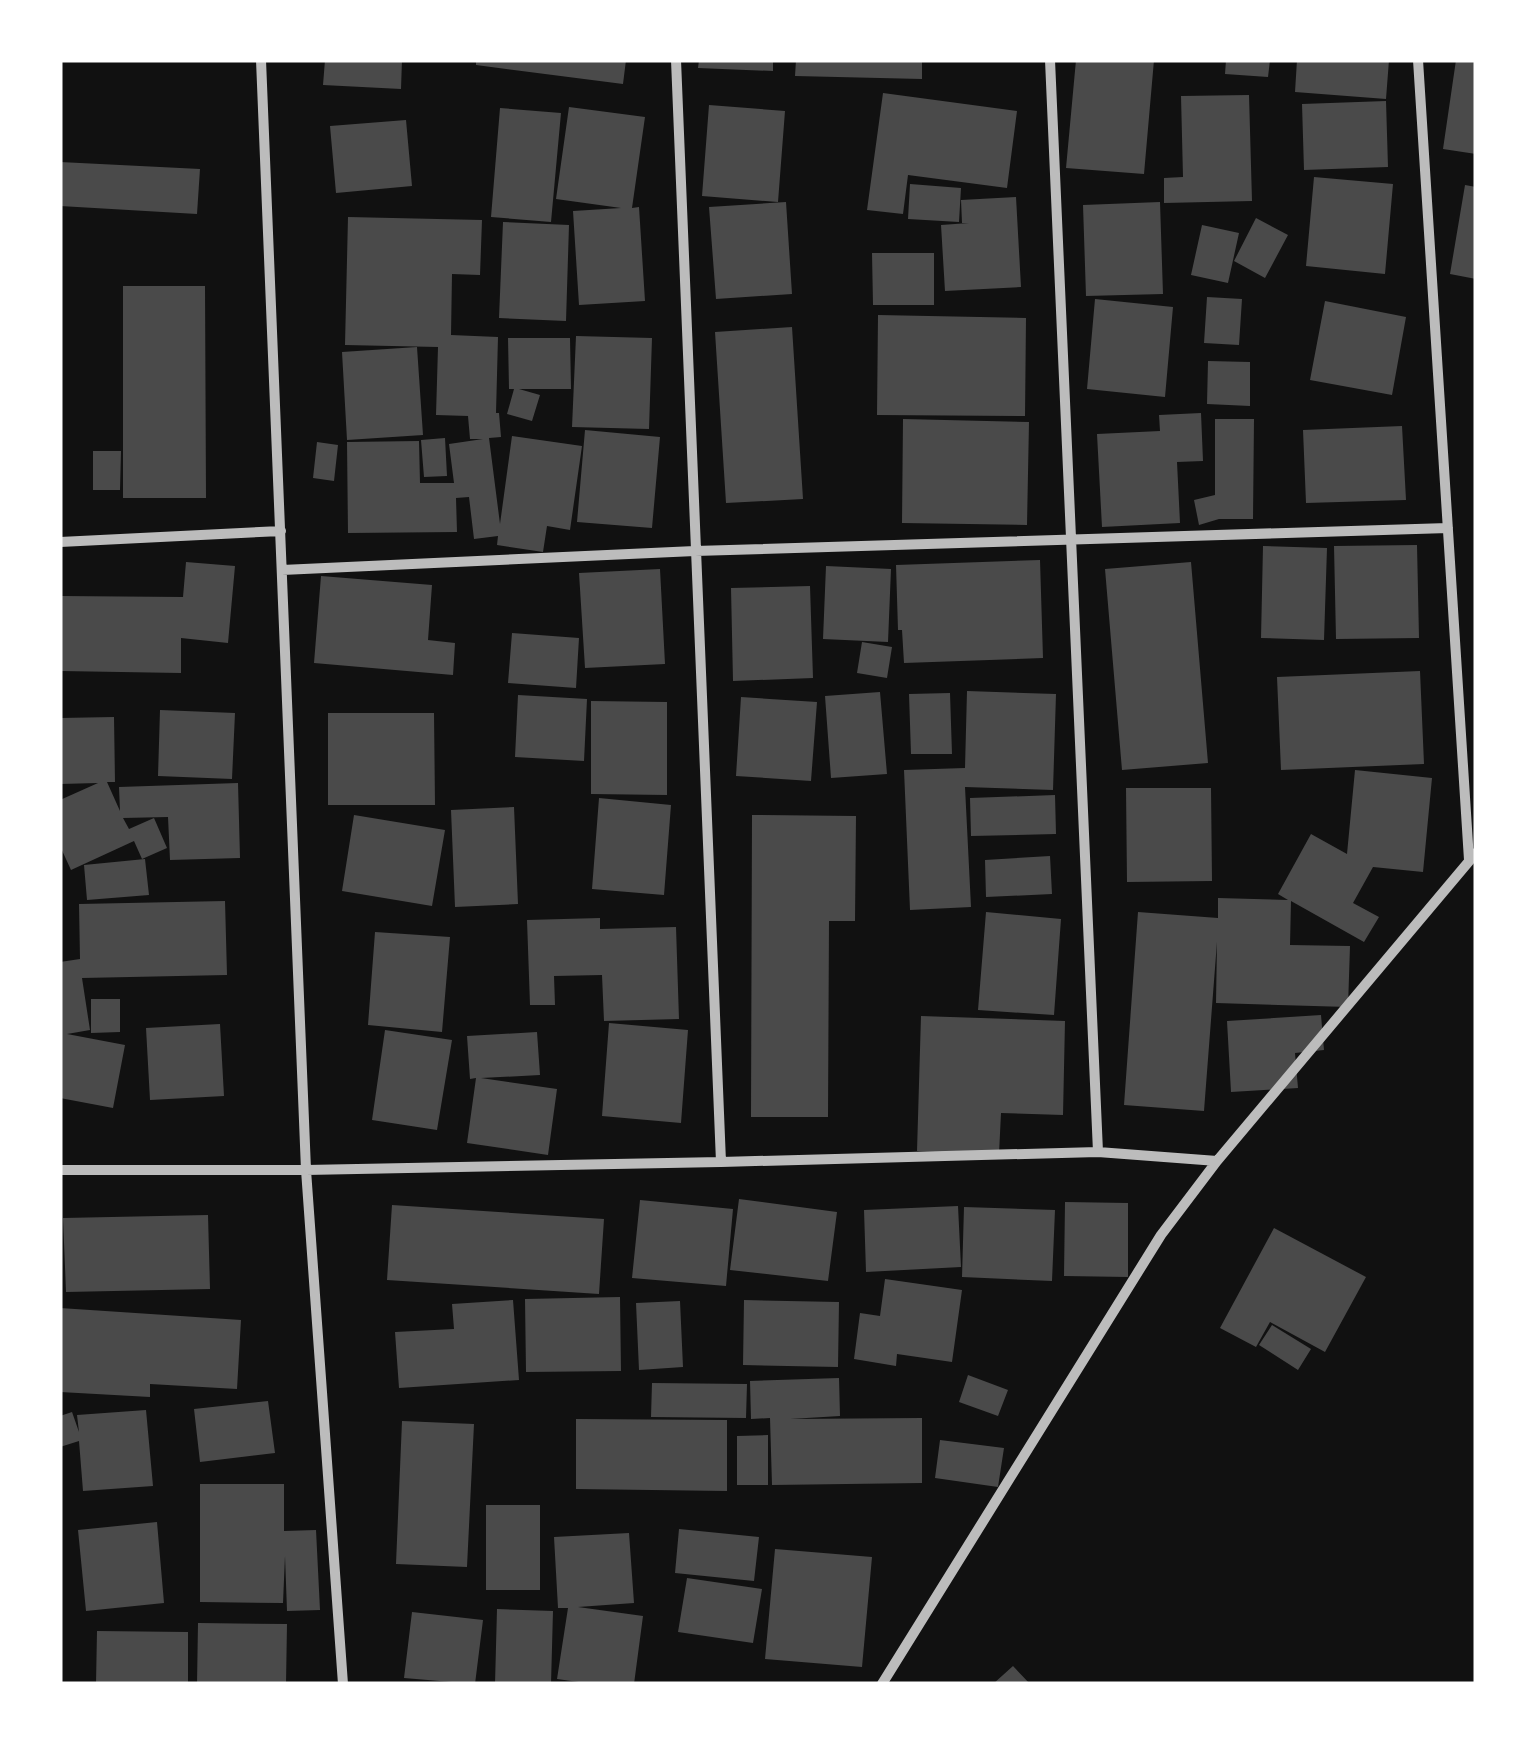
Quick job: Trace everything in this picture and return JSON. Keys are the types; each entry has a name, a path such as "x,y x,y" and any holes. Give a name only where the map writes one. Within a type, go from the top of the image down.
{"street":[{"path":"261,60 306,1170 343,1684"},
{"path":"676,60 721,1162"},
{"path":"1050,60 1098,1152"},
{"path":"882,1684 1161,1235 1216,1161 1473,857 1418,60"},
{"path":"282,570 696,551 1448,528"},
{"path":"60,542 281,531"},
{"path":"60,1170 306,1170 1098,1152 1216,1161"}],"building":[{"path":"325,60 402,60 401,89 323,85"},
{"path":"476,60 626,60 623,84 476,65"},
{"path":"699,60 773,60 773,71 698,68"},
{"path":"796,60 922,60 922,79 795,76"},
{"path":"1076,60 1154,60 1144,174 1066,168"},
{"path":"1226,60 1270,60 1268,77 1225,74"},
{"path":"1297,60 1389,60 1386,99 1295,92"},
{"path":"1456,60 1476,60 1476,154 1443,149"},
{"path":"883,93 1017,111 1007,188 908,175 903,214 867,210"},
{"path":"1249,95 1252,201 1164,203 1164,178 1183,177 1181,96"},
{"path":"1386,101 1388,167 1304,170 1302,104"},
{"path":"709,105 785,111 778,202 702,196"},
{"path":"569,107 645,117 632,208 639,207 645,301 579,305 573,211 621,208 556,199"},
{"path":"500,108 561,113 551,222 491,217"},
{"path":"406,120 412,186 336,193 330,126"},
{"path":"60,162 200,169 197,214 60,206"},
{"path":"1314,177 1393,184 1385,274 1306,266"},
{"path":"910,184 961,188 959,222 908,219"},
{"path":"1465,185 1476,187 1476,279 1450,274"},
{"path":"1016,197 1021,287 945,291 941,225 969,223 962,223 961,200"},
{"path":"786,202 792,294 716,299 709,207"},
{"path":"1160,202 1163,294 1086,296 1083,205"},
{"path":"348,217 482,220 480,275 452,274 451,335 498,337 496,413 501,437 489,438 500,524 512,436 582,446 570,530 547,526 543,552 497,545 498,536 474,539 469,497 456,498 457,532 348,533 347,442 419,441 420,483 454,483 449,444 483,439 470,439 468,416 436,415 438,347 345,345"},
{"path":"1256,218 1288,235 1265,278 1234,261"},
{"path":"503,222 569,225 566,321 499,318"},
{"path":"1202,225 1239,233 1228,283 1191,275"},
{"path":"872,253 934,253 934,305 873,305"},
{"path":"123,286 205,286 206,498 123,498"},
{"path":"1207,297 1242,299 1239,345 1204,343"},
{"path":"1095,299 1173,307 1165,397 1087,389"},
{"path":"1325,301 1406,317 1392,395 1310,380"},
{"path":"878,315 1026,318 1025,416 877,415"},
{"path":"792,327 803,499 726,503 715,332"},
{"path":"576,336 652,338 649,429 572,427"},
{"path":"508,338 570,338 571,389 519,389 540,395 532,421 507,414 514,389 509,389"},
{"path":"417,347 423,435 347,440 342,352"},
{"path":"1208,361 1250,362 1250,406 1207,404"},
{"path":"1201,413 1203,461 1177,462 1180,523 1102,527 1097,434 1160,431 1159,415"},
{"path":"903,419 1029,422 1027,525 902,523"},
{"path":"1215,419 1254,419 1253,519 1219,519 1199,525 1194,500 1215,495"},
{"path":"1402,426 1406,500 1306,503 1303,430"},
{"path":"585,430 660,437 652,528 577,522"},
{"path":"445,438 447,476 424,477 421,440"},
{"path":"317,442 338,445 334,481 313,478"},
{"path":"93,451 121,451 120,490 93,490"},
{"path":"1417,545 1419,638 1336,639 1334,546"},
{"path":"1263,546 1327,548 1324,640 1261,638"},
{"path":"1040,560 1043,658 904,663 902,630 898,630 896,565"},
{"path":"186,562 235,566 228,643 181,638 181,673 60,671 60,596 183,597"},
{"path":"1191,562 1208,763 1122,770 1105,569"},
{"path":"826,566 891,569 888,642 823,639"},
{"path":"660,569 665,664 585,668 579,573"},
{"path":"321,576 432,585 428,640 455,643 453,675 314,663"},
{"path":"810,586 813,678 733,681 731,588"},
{"path":"512,633 579,638 576,688 508,683"},
{"path":"862,642 892,647 887,678 857,673"},
{"path":"1420,671 1424,764 1281,770 1277,677"},
{"path":"967,691 1056,694 1053,790 965,787 971,907 910,910 904,770 965,768"},
{"path":"880,692 887,774 831,778 825,696"},
{"path":"950,693 952,754 911,754 909,694"},
{"path":"518,695 587,699 584,761 515,757"},
{"path":"741,697 817,702 811,781 736,776"},
{"path":"591,701 667,702 667,795 591,794"},
{"path":"160,710 235,713 232,779 158,776"},
{"path":"328,713 434,713 435,805 328,805"},
{"path":"114,717 115,782 107,782 120,811 119,787 238,783 240,858 170,860 168,817 123,818 129,829 154,818 167,848 142,859 134,841 71,870 60,846 60,800 98,783 60,784 60,718"},
{"path":"1355,770 1432,778 1423,872 1373,867 1353,903 1379,917 1364,942 1291,901 1290,945 1350,946 1348,1007 1216,1003 1217,942 1204,1111 1124,1105 1138,912 1218,918 1218,898 1288,900 1278,894 1311,834 1347,854"},
{"path":"1126,788 1211,788 1212,881 1127,882"},
{"path":"1055,795 1056,834 971,836 970,798"},
{"path":"599,798 671,805 664,895 592,889"},
{"path":"514,807 518,904 455,907 451,810"},
{"path":"354,815 445,830 432,906 342,891"},
{"path":"752,815 856,816 855,921 829,921 828,1117 751,1117"},
{"path":"1050,856 1052,894 986,897 985,860"},
{"path":"145,859 149,895 87,900 84,865"},
{"path":"225,901 227,975 82,978 90,1030 67,1034 125,1045 113,1108 60,1098 60,962 80,959 79,904"},
{"path":"986,912 1061,919 1054,1015 978,1010"},
{"path":"600,918 600,929 676,927 679,1019 604,1021 602,975 554,976 555,1005 530,1005 527,920"},
{"path":"375,932 450,937 442,1032 368,1025"},
{"path":"91,999 120,999 120,1032 91,1033"},
{"path":"1321,1015 1324,1050 1295,1053 1298,1088 1231,1092 1227,1021"},
{"path":"921,1016 1065,1021 1063,1115 1001,1113 999,1154 917,1151"},
{"path":"609,1023 688,1030 681,1123 602,1116"},
{"path":"220,1024 224,1096 150,1100 146,1028"},
{"path":"385,1030 452,1040 437,1130 372,1120"},
{"path":"537,1032 540,1075 481,1078 557,1089 548,1155 467,1143 476,1078 470,1079 467,1036"},
{"path":"739,1199 837,1212 828,1281 730,1270"},
{"path":"640,1200 733,1209 726,1286 632,1278"},
{"path":"1065,1202 1128,1203 1128,1277 1064,1276"},
{"path":"392,1205 604,1219 599,1294 387,1280"},
{"path":"958,1206 961,1267 866,1272 864,1210"},
{"path":"964,1207 1055,1210 1052,1281 962,1277"},
{"path":"208,1215 210,1289 66,1292 63,1218"},
{"path":"1274,1228 1366,1277 1325,1352 1270,1322 1256,1347 1220,1328"},
{"path":"885,1279 962,1290 952,1362 897,1354 896,1366 854,1359 860,1313 880,1316"},
{"path":"620,1297 621,1371 526,1372 525,1299"},
{"path":"513,1300 519,1380 399,1388 395,1332 454,1329 452,1304"},
{"path":"744,1300 839,1302 838,1367 743,1365"},
{"path":"680,1301 683,1367 639,1370 636,1303"},
{"path":"60,1308 241,1320 237,1389 150,1384 150,1397 60,1392"},
{"path":"1272,1325 1311,1349 1298,1370 1259,1345"},
{"path":"968,1375 1008,1390 998,1416 959,1402"},
{"path":"839,1378 840,1416 790,1419 922,1418 922,1483 772,1485 770,1418 751,1419 750,1381"},
{"path":"652,1383 747,1384 746,1418 651,1417"},
{"path":"268,1401 275,1453 200,1462 194,1409"},
{"path":"146,1410 153,1486 83,1491 79,1441 60,1447 60,1416 72,1412 79,1432 77,1415"},
{"path":"576,1419 727,1420 727,1491 576,1489"},
{"path":"402,1421 474,1424 467,1567 396,1564"},
{"path":"768,1435 768,1485 737,1485 737,1436"},
{"path":"940,1440 1004,1448 998,1487 935,1478"},
{"path":"200,1484 284,1484 284,1531 316,1530 320,1610 287,1611 285,1556 283,1603 200,1602"},
{"path":"486,1505 540,1505 540,1590 486,1590"},
{"path":"157,1522 164,1603 86,1611 78,1530"},
{"path":"679,1529 759,1537 754,1581 675,1573"},
{"path":"629,1533 634,1603 578,1607 643,1616 634,1684 557,1679 568,1608 558,1608 554,1537"},
{"path":"775,1549 872,1557 862,1667 765,1659"},
{"path":"687,1578 762,1589 753,1643 678,1632"},
{"path":"497,1609 553,1611 551,1684 495,1684"},
{"path":"412,1612 483,1620 475,1684 404,1678"},
{"path":"198,1623 287,1624 286,1684 197,1684"},
{"path":"97,1631 188,1632 188,1684 96,1684"},
{"path":"1013,1666 1030,1684 993,1684"}]}
